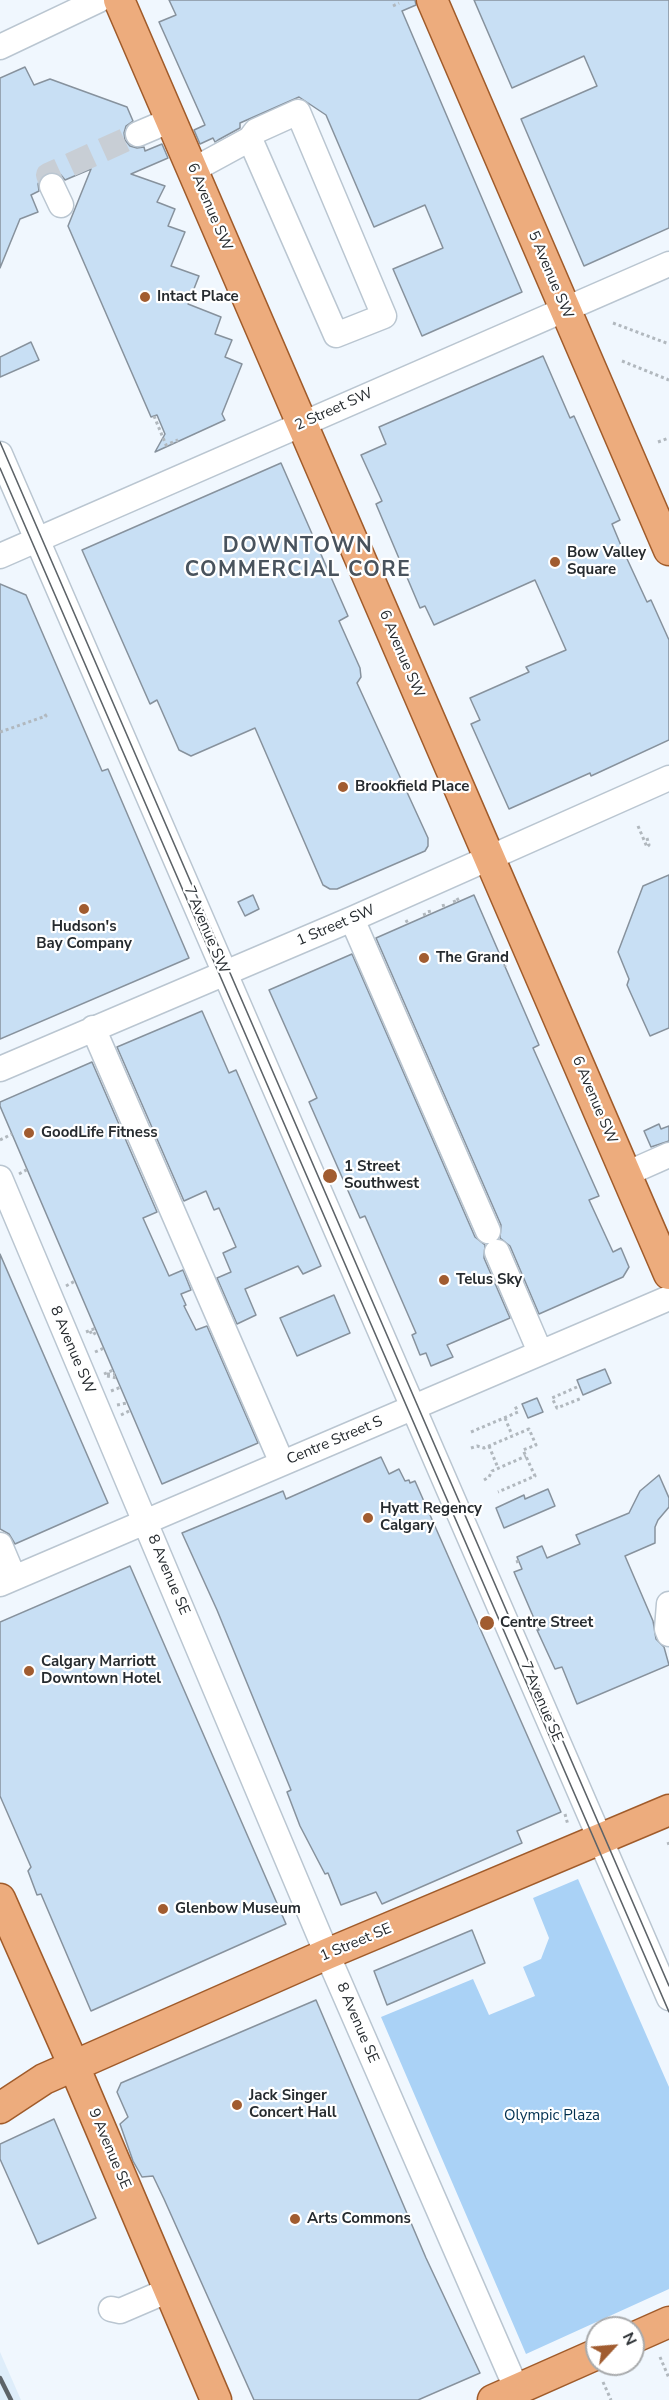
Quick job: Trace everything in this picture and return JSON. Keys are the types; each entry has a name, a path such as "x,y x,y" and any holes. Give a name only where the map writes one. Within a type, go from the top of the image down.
{"main road":[{"name":"6 Avenue SW","path":"119,0 669,1274"},
{"name":"5 Avenue SW","path":"432,0 669,550"},
{"name":"1 Street SE","path":"0,2108 44,2079 327,1954 669,1810"},
{"name":"9 Avenue SE","path":"0,1899 74,2066 216,2400"},
{"name":"1 Street SE","path":"0,2088 44,2079"},
{"path":"645,2333 669,2322"},
{"path":"505,2395 585,2372"}],"street":[{"path":"0,47 99,0"},
{"path":"193,170 250,139 256,131 298,112 384,316 336,335 250,139"},
{"path":"138,134 171,120"},
{"name":"2 Street SW","path":"0,556 669,264"},
{"name":"7 Avenue SW","path":"0,453 414,1407"},
{"name":"1 Street SW","path":"0,1069 352,919 669,778"},
{"path":"352,919 540,1352"},
{"path":"93,1028 282,1463"},
{"path":"626,1174 669,1155"},
{"name":"8 Avenue SW","path":"0,1178 145,1521"},
{"name":"Centre Street S","path":"7,1581 669,1298"},
{"name":"7 Avenue SE","path":"414,1407 669,1998"},
{"name":"8 Avenue SE","path":"145,1521 327,1954 505,2395"},
{"path":"0,1545 7,1581"},
{"path":"669,1604 667,1629 669,1634"},
{"path":"111,2309 120,2312 169,2290"}],"path":[{"path":"393,6 399,3"},
{"path":"613,323 669,344"},
{"path":"622,361 669,380"},
{"path":"154,416 166,445 178,440"},
{"path":"658,442 669,438"},
{"path":"0,732 46,716 44,713"},
{"path":"638,826 647,847 650,845 647,838"},
{"path":"0,1140 12,1134"},
{"path":"90,1330 92,1335 97,1332"},
{"path":"577,1387 552,1398 557,1408 582,1398"},
{"path":"561,1388 563,1394"},
{"path":"471,1432 487,1423 518,1412 515,1406"},
{"path":"505,1418 513,1436"},
{"path":"471,1448 477,1446 484,1448 529,1429 536,1444 523,1450 535,1476 498,1492"},
{"path":"489,1446 498,1468"},
{"path":"484,1480 489,1478 492,1471 526,1456"},
{"path":"660,2357 669,2378"},
{"path":"603,2376 611,2400"}],"shaded area":[{"path":"0,2352 21,2400 0,2400"}],"green space":[{"name":"Olympic Plaza","path":"578,1879 669,2087 669,2289 610,2316 585,2316 585,2327 526,2354 381,2017 473,1979 489,2015 535,1996 523,1967 541,1959 549,1938 533,1898"}],"building":[{"path":"169,0 415,0 416,5 402,11 522,292 422,336 393,269 443,248 425,205 374,227 326,115 299,97 240,123 240,128 215,142 213,138 200,144 194,130 205,125 159,22 176,15"},
{"path":"474,0 669,0 669,228 584,266 521,119 597,86 584,56 512,88"},
{"name":"Intact Place","path":"25,67 34,85 50,79 127,107 133,121 126,126 124,133 125,140 130,146 144,147 145,151 162,144 168,158 131,174 165,186 157,202 175,209 168,226 185,232 171,266 199,276 188,304 221,317 215,334 232,340 225,357 242,364 222,414 225,420 155,452 165,434 157,415 151,417 68,226 91,169 65,180 54,172 46,173 41,177 38,184 39,191 31,195 38,212 20,219 0,268 0,78"},
{"path":"31,342 39,360 0,377 0,357"},
{"path":"543,356 570,418 574,416 620,520 612,524 622,548 647,602 651,600 669,640 669,740 591,776 590,773 509,809 471,724 480,720 470,698 529,672 526,667 566,650 535,580 434,625 425,606 420,608 376,504 382,501 361,455 386,444 379,427"},
{"path":"281,463 348,616 339,621 360,668 361,677 357,683 428,838 425,851 337,889 330,889 323,885 255,728 191,756 179,750 157,700 150,704 82,550"},
{"name":"Hudson's Bay Company","path":"0,584 26,595 102,771 108,769 189,958 0,1039"},
{"path":"669,875 669,1028 650,1036 627,985 629,979 618,952 643,886"},
{"path":"253,895 259,909 245,916 238,902"},
{"path":"474,895 539,1045 533,1048 599,1196 589,1200 613,1252 621,1248 629,1267 623,1277 539,1314 510,1246 500,1238 501,1225 376,938"},
{"path":"352,954 475,1237 485,1245 484,1258 510,1318 447,1345 453,1357 431,1366 426,1353 420,1355 412,1335 416,1333 365,1216 360,1218 309,1102 317,1098 269,990"},
{"path":"202,1011 229,1073 236,1070 321,1266 303,1274 298,1266 245,1289 256,1315 237,1324 217,1278 231,1272 223,1253 236,1247 219,1208 214,1210 206,1191 184,1201 117,1047"},
{"path":"92,1062 157,1212 143,1218 169,1276 183,1270 191,1290 181,1294 186,1305 184,1306 196,1330 207,1326 258,1443 162,1484 0,1106 0,1102"},
{"path":"659,1124 661,1129 669,1126 669,1141 651,1147 644,1131"},
{"path":"0,1254 108,1503 15,1544 9,1534 0,1529"},
{"path":"334,1295 350,1333 297,1356 280,1318"},
{"path":"605,1369 611,1383 583,1395 577,1380"},
{"path":"537,1398 543,1412 528,1418 522,1404"},
{"path":"381,1457 389,1474 399,1469 405,1481 409,1480 410,1483 415,1481 561,1812 517,1831 522,1843 382,1904 376,1892 341,1905 328,1873 325,1874 300,1826 287,1792 291,1790 217,1610 182,1533 283,1491 286,1499"},
{"path":"659,1475 669,1498 669,1507 655,1527 655,1543 625,1556 653,1621 656,1639 664,1647 669,1665 577,1704 562,1667 555,1669 537,1630 539,1630 514,1572 522,1569 517,1557 542,1546 547,1558 580,1544 576,1535 629,1513 640,1491"},
{"path":"548,1489 555,1506 504,1528 496,1508 524,1495 525,1499"},
{"path":"130,1566 286,1924 91,2011 41,1894 37,1895 28,1871 31,1867 0,1796 0,1622"},
{"path":"472,1930 485,1963 387,2005 374,1971"},
{"name":"Arts Commons","path":"316,2000 426,2258 480,2373 418,2400 254,2400 153,2176 142,2177 133,2161 120,2124 128,2117 117,2092 121,2083"},
{"path":"54,2119 96,2218 38,2244 0,2159 0,2144"}],"tunnel":[{"path":"52,186 48,175 138,134"}],"tram line":[{"path":"0,442 669,1986"},
{"path":"0,468 669,2012"}],"railway":[{"path":"0,2378 11,2400"}],"place":[{"name":"Intact Place","path":"145,297"},
{"name":"Bow Valley Square","path":"555,562"},
{"name":"Brookfield Place","path":"343,787"},
{"name":"Hudson's Bay Company","path":"84,909"},
{"name":"The Grand","path":"424,958"},
{"name":"GoodLife Fitness","path":"29,1133"},
{"name":"1 Street Southwest","path":"330,1176"},
{"name":"Telus Sky","path":"444,1280"},
{"name":"Hyatt Regency Calgary","path":"368,1518"},
{"name":"Centre Street","path":"487,1623"},
{"name":"Calgary Marriott Downtown Hotel","path":"29,1671"},
{"name":"Glenbow Museum","path":"163,1909"},
{"name":"Jack Singer Concert Hall","path":"237,2105"},
{"name":"Arts Commons","path":"295,2219"}],"district":[{"name":"DOWNTOWN COMMERCIAL CORE","path":"298,559"}]}
